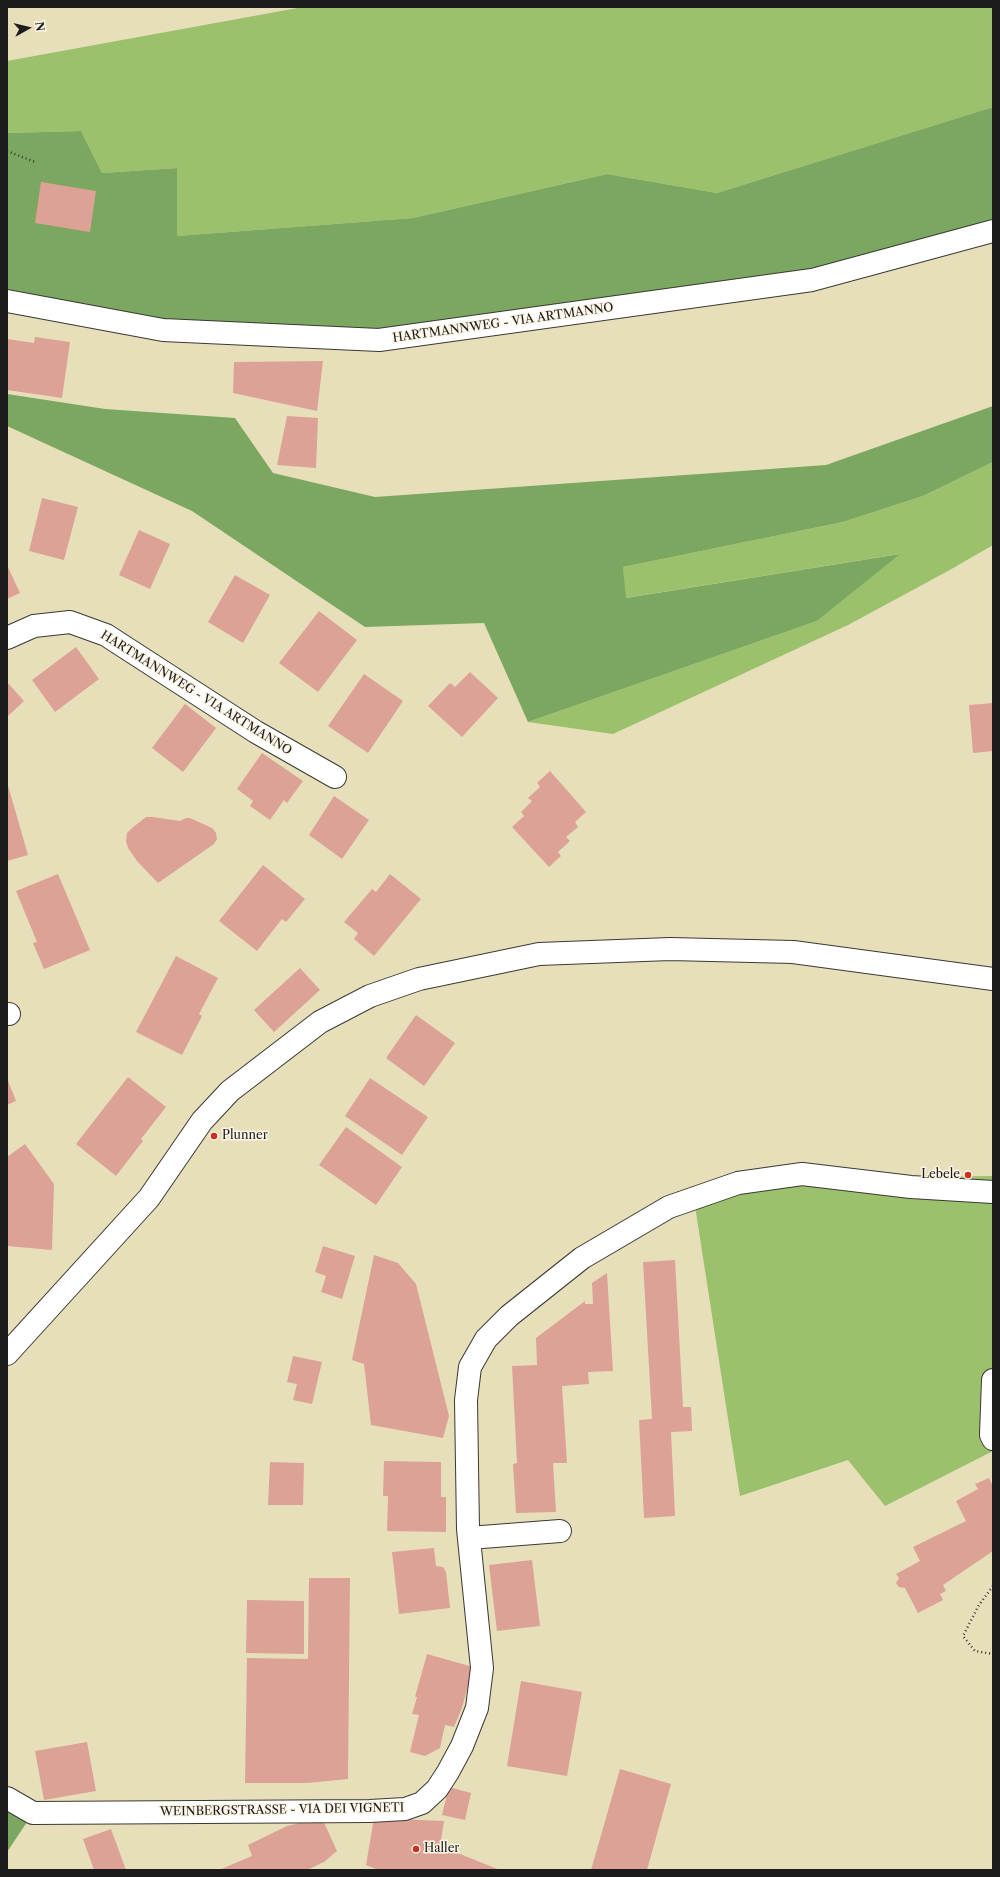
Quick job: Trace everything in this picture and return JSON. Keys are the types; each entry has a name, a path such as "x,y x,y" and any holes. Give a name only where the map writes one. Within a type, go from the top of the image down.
{"street":[{"name":"HARTMANNWEG - VIA ARTMANNO","path":"7,301 163,330 379,340 812,280 993,230"},
{"name":"HARTMANNWEG - VIA ARTMANNO","path":"7,638 34,626 70,622 106,635 256,732 335,777"},
{"path":"7,1354 149,1198 202,1121 230,1091 320,1022 370,996 419,979 539,954 670,949 793,952 993,979"},
{"name":"WEINBERGSTRASSE - VIA DEI VIGNETI","path":"7,1798 33,1813 363,1811 406,1809 422,1804 437,1789 448,1772 462,1746 477,1708 482,1668 469,1538 466,1400 470,1367 486,1339 509,1316 582,1258 669,1207 738,1182 802,1174 911,1187 993,1192"},
{"path":"993,1380 991,1435 993,1439"},
{"path":"469,1538 560,1531"}],"path":[{"path":"7,151 35,162"},
{"path":"993,1586 979,1605 963,1636 975,1651 993,1654"}],"green space":[{"path":"303,7 993,7 993,107 717,193 607,174 413,218 177,236 177,168 102,173 81,131 7,133 7,61"},
{"path":"993,107 993,231 812,280 379,340 163,330 7,301 7,133 81,131 102,173 177,168 177,236 413,218 607,174 717,193"},
{"path":"7,394 105,409 235,418 273,473 375,497 826,465 993,406 993,462 923,496 843,522 623,567 626,598 900,554 817,621 528,722 484,623 365,627 192,511 7,426"},
{"path":"993,462 993,545 948,571 848,625 613,734 528,722 817,621 899,554 625,598 623,567 843,522 923,496"},
{"path":"993,1176 993,1451 885,1506 848,1460 740,1496 693,1193 725,1179"},
{"path":"7,1798 33,1813 7,1852"}],"building":[{"path":"41,182 96,191 90,232 35,223"},
{"path":"35,337 70,342 62,398 7,390 7,339 34,343"},
{"path":"323,361 317,411 233,393 234,362"},
{"path":"287,416 318,418 316,468 277,465"},
{"path":"42,498 78,507 64,560 29,551"},
{"path":"139,530 170,544 150,589 119,575"},
{"path":"7,565 20,593 7,599"},
{"path":"235,575 270,595 243,643 208,622"},
{"path":"319,611 357,640 318,692 279,663"},
{"path":"76,647 99,679 55,712 32,680"},
{"path":"470,672 498,698 462,737 428,706 450,683 455,687"},
{"path":"364,674 403,701 368,753 328,726"},
{"path":"7,682 24,701 7,717"},
{"path":"993,703 993,751 973,753 969,705"},
{"path":"185,704 216,728 183,772 152,748"},
{"path":"262,753 303,781 287,803 284,800 270,820 250,806 253,801 237,789"},
{"path":"550,771 586,812 575,822 578,827 566,837 570,841 558,852 561,856 549,867 512,827 524,816 521,812 532,801 528,798 540,787 537,783"},
{"path":"7,782 28,855 7,861"},
{"path":"334,796 369,820 342,859 309,835"},
{"path":"146,817 180,821 190,818 212,828 216,833 217,839 214,844 158,883 137,861 128,848 126,841 127,833"},
{"path":"263,865 305,899 286,922 282,919 257,951 219,921"},
{"path":"58,874 90,950 44,969 33,943 37,942 16,891"},
{"path":"390,874 421,899 374,956 354,939 358,933 344,922 372,889 376,892"},
{"path":"176,956 218,978 199,1014 202,1016 182,1055 136,1032"},
{"path":"300,968 320,990 274,1032 254,1010"},
{"path":"416,1015 455,1043 424,1086 386,1058"},
{"path":"128,1077 166,1107 141,1139 143,1141 116,1176 76,1144"},
{"path":"7,1078 16,1101 7,1105"},
{"path":"370,1078 428,1117 402,1155 345,1116"},
{"path":"346,1127 402,1167 376,1205 319,1165"},
{"path":"25,1144 54,1184 52,1250 7,1246 7,1157"},
{"path":"323,1246 355,1256 342,1299 321,1292 326,1276 315,1272"},
{"path":"374,1255 398,1263 416,1284 449,1416 443,1438 371,1425 364,1364 352,1360"},
{"path":"675,1260 683,1407 691,1407 692,1431 671,1432 675,1516 644,1518 639,1420 652,1419 643,1262"},
{"path":"607,1273 613,1371 588,1372 589,1384 562,1386 567,1463 553,1463 556,1512 516,1513 513,1464 517,1463 512,1366 537,1365 536,1338 585,1301 585,1304 593,1304 592,1283"},
{"path":"293,1356 322,1362 312,1404 293,1400 297,1384 287,1382"},
{"path":"384,1461 441,1462 441,1497 446,1497 446,1532 387,1531 388,1496 383,1496"},
{"path":"270,1462 304,1463 303,1505 268,1505"},
{"path":"989,1478 993,1486 993,1551 943,1585 946,1591 940,1594 943,1600 918,1613 905,1588 899,1587 896,1583 899,1578 896,1574 920,1561 913,1547 966,1521 956,1501 978,1489 975,1484"},
{"path":"434,1548 436,1566 443,1567 446,1572 450,1608 399,1614 392,1552"},
{"path":"532,1560 540,1626 497,1631 489,1565"},
{"path":"309,1578 350,1578 348,1779 307,1783 245,1783 247,1658 308,1659"},
{"path":"247,1600 304,1601 304,1654 246,1653"},
{"path":"427,1654 473,1667 462,1708 454,1727 445,1725 440,1748 425,1756 410,1752 419,1715 412,1714 417,1697 415,1697"},
{"path":"521,1681 582,1692 567,1776 507,1766"},
{"path":"87,1742 96,1791 44,1800 35,1751"},
{"path":"620,1769 671,1784 647,1870 591,1870"},
{"path":"449,1787 471,1793 465,1820 442,1815"},
{"path":"322,1818 337,1851 324,1862 307,1870 219,1870 252,1856 248,1845 287,1826"},
{"path":"374,1818 444,1821 440,1846 500,1870 379,1870 366,1865"},
{"path":"111,1829 126,1870 94,1870 83,1839"}],"place":[{"name":"Plunner","path":"214,1136"},
{"name":"Lebele","path":"968,1175"},
{"name":"Haller","path":"416,1849"}]}
